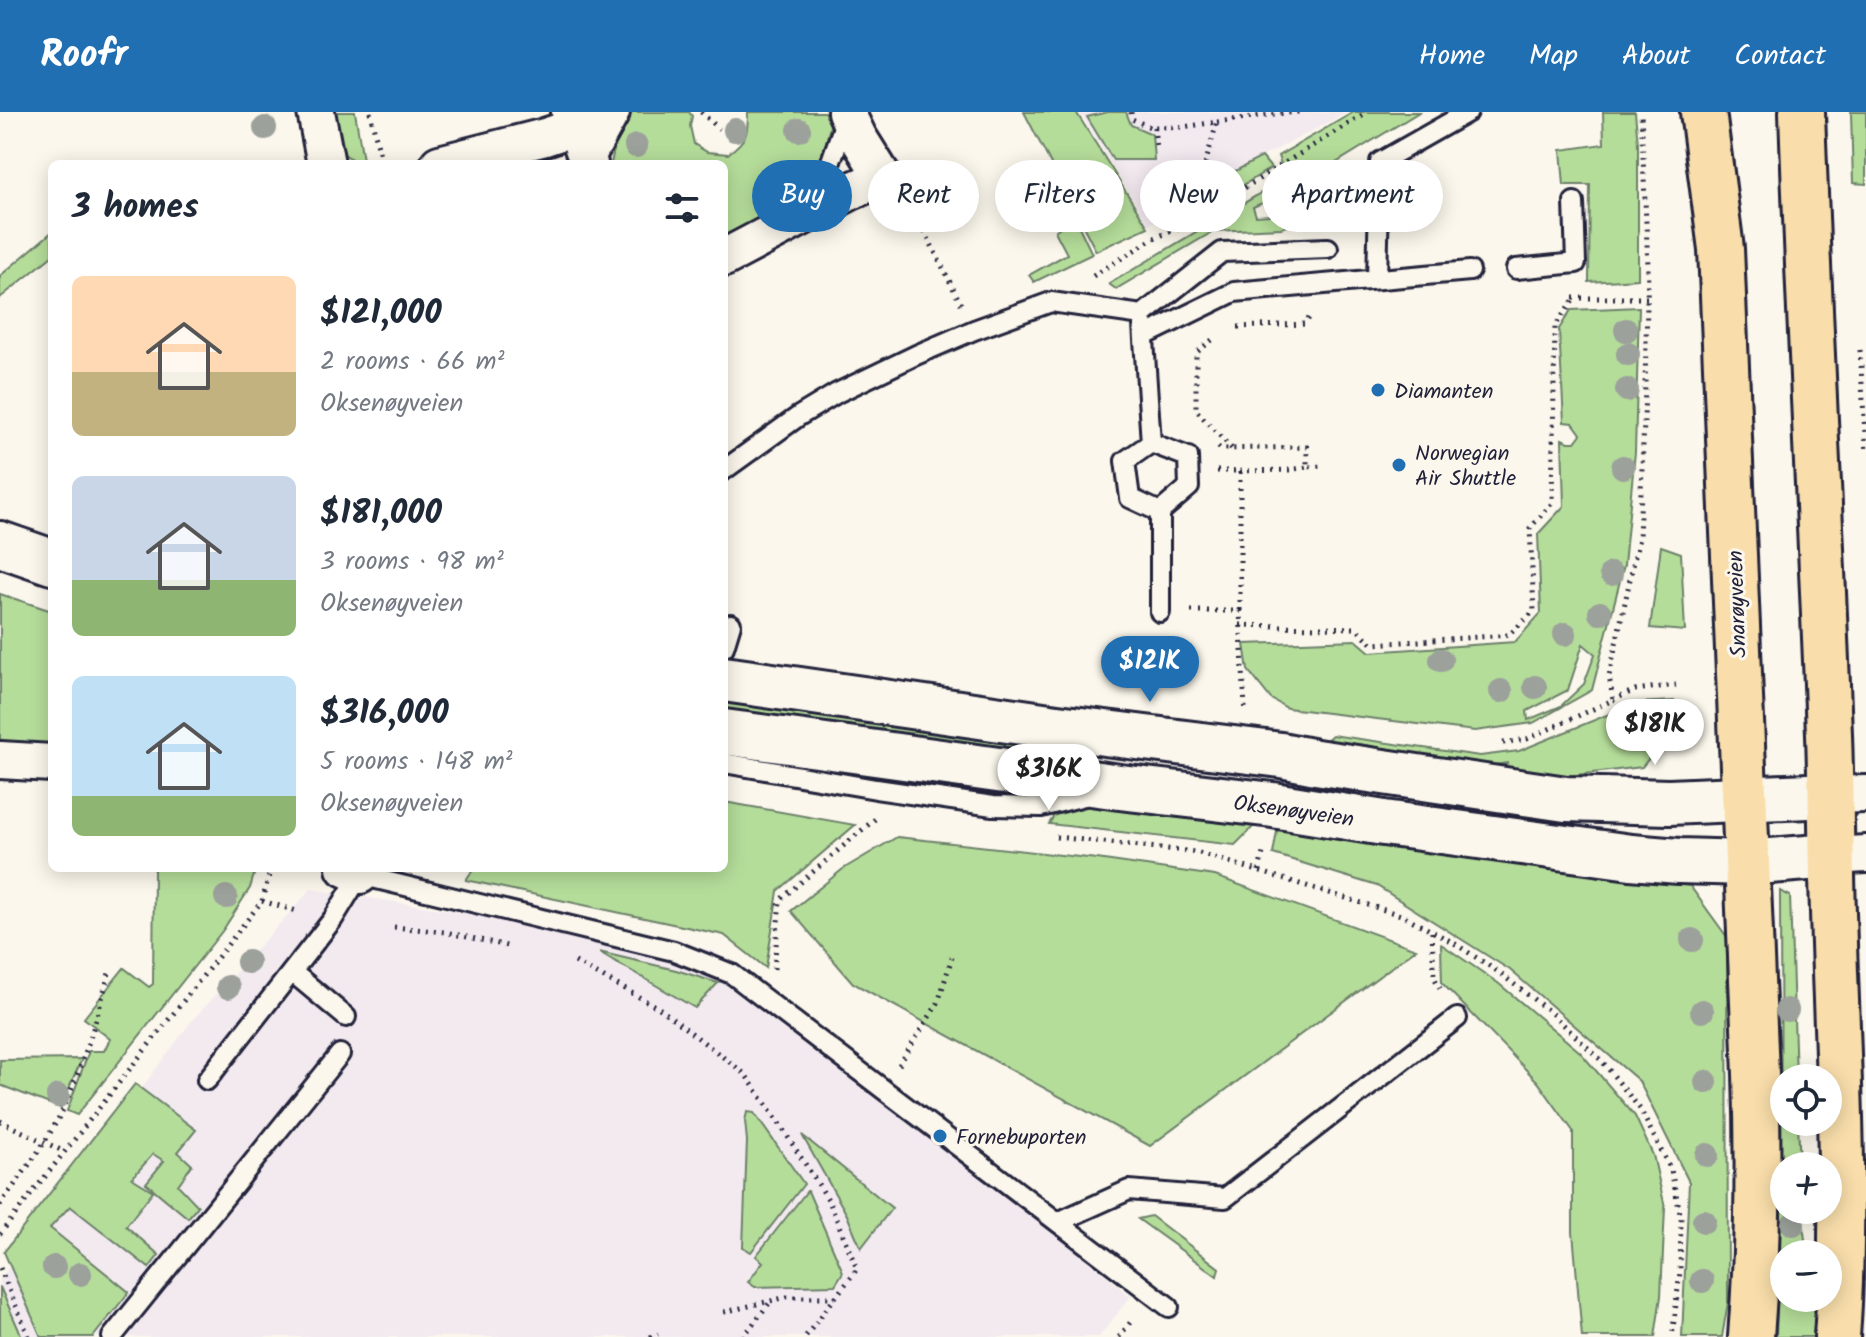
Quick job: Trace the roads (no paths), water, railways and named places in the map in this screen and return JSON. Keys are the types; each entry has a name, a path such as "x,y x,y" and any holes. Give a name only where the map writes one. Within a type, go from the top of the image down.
{"main road":[{"name":"Snarøyveien","path":"1703,112 1721,249 1745,800 1759,1170 1751,1337"},
{"path":"1802,112 1848,795 1849,855 1839,1068 1841,1283 1837,1337"}],"street":[{"path":"316,112 325,160"},
{"path":"455,160 545,137 580,140 611,112"},
{"path":"846,114 883,177 852,191"},
{"path":"728,256 773,232"},
{"path":"0,544 48,553"},
{"path":"728,680 1057,727 1281,755 1566,799 1669,802 1848,795"},
{"name":"Oksenøyveien","path":"728,733 1273,805 1631,857 1746,863 1849,855"},
{"path":"0,760 48,763"}],"lane":[{"path":"1377,279 1380,162 1468,112"},
{"path":"830,160 846,114"},
{"path":"1516,269 1576,263 1574,202"},
{"path":"728,467 837,393 974,330 1051,302 1142,315 1222,252 1328,248"},
{"path":"1144,336 1234,292 1470,271"},
{"path":"1142,315 1151,443"},
{"path":"1151,443 1125,461 1130,498 1160,512"},
{"path":"1151,443 1188,457 1189,487 1160,512 1160,612"},
{"path":"728,634 731,624"},
{"path":"728,764 993,806 1041,807 1120,787"},
{"path":"207,1080 333,919 355,872"},
{"path":"364,872 674,951 732,974 1169,1307"},
{"path":"292,972 346,1017"},
{"path":"1058,1222 1129,1190 1225,1198 1457,1018"},
{"path":"112,1337 340,1054"}],"place":[{"name":"Diamanten","path":"1378,390"},
{"name":"Norwegian Air Shuttle","path":"1399,465"},
{"name":"Fornebuporten","path":"940,1136"}]}
